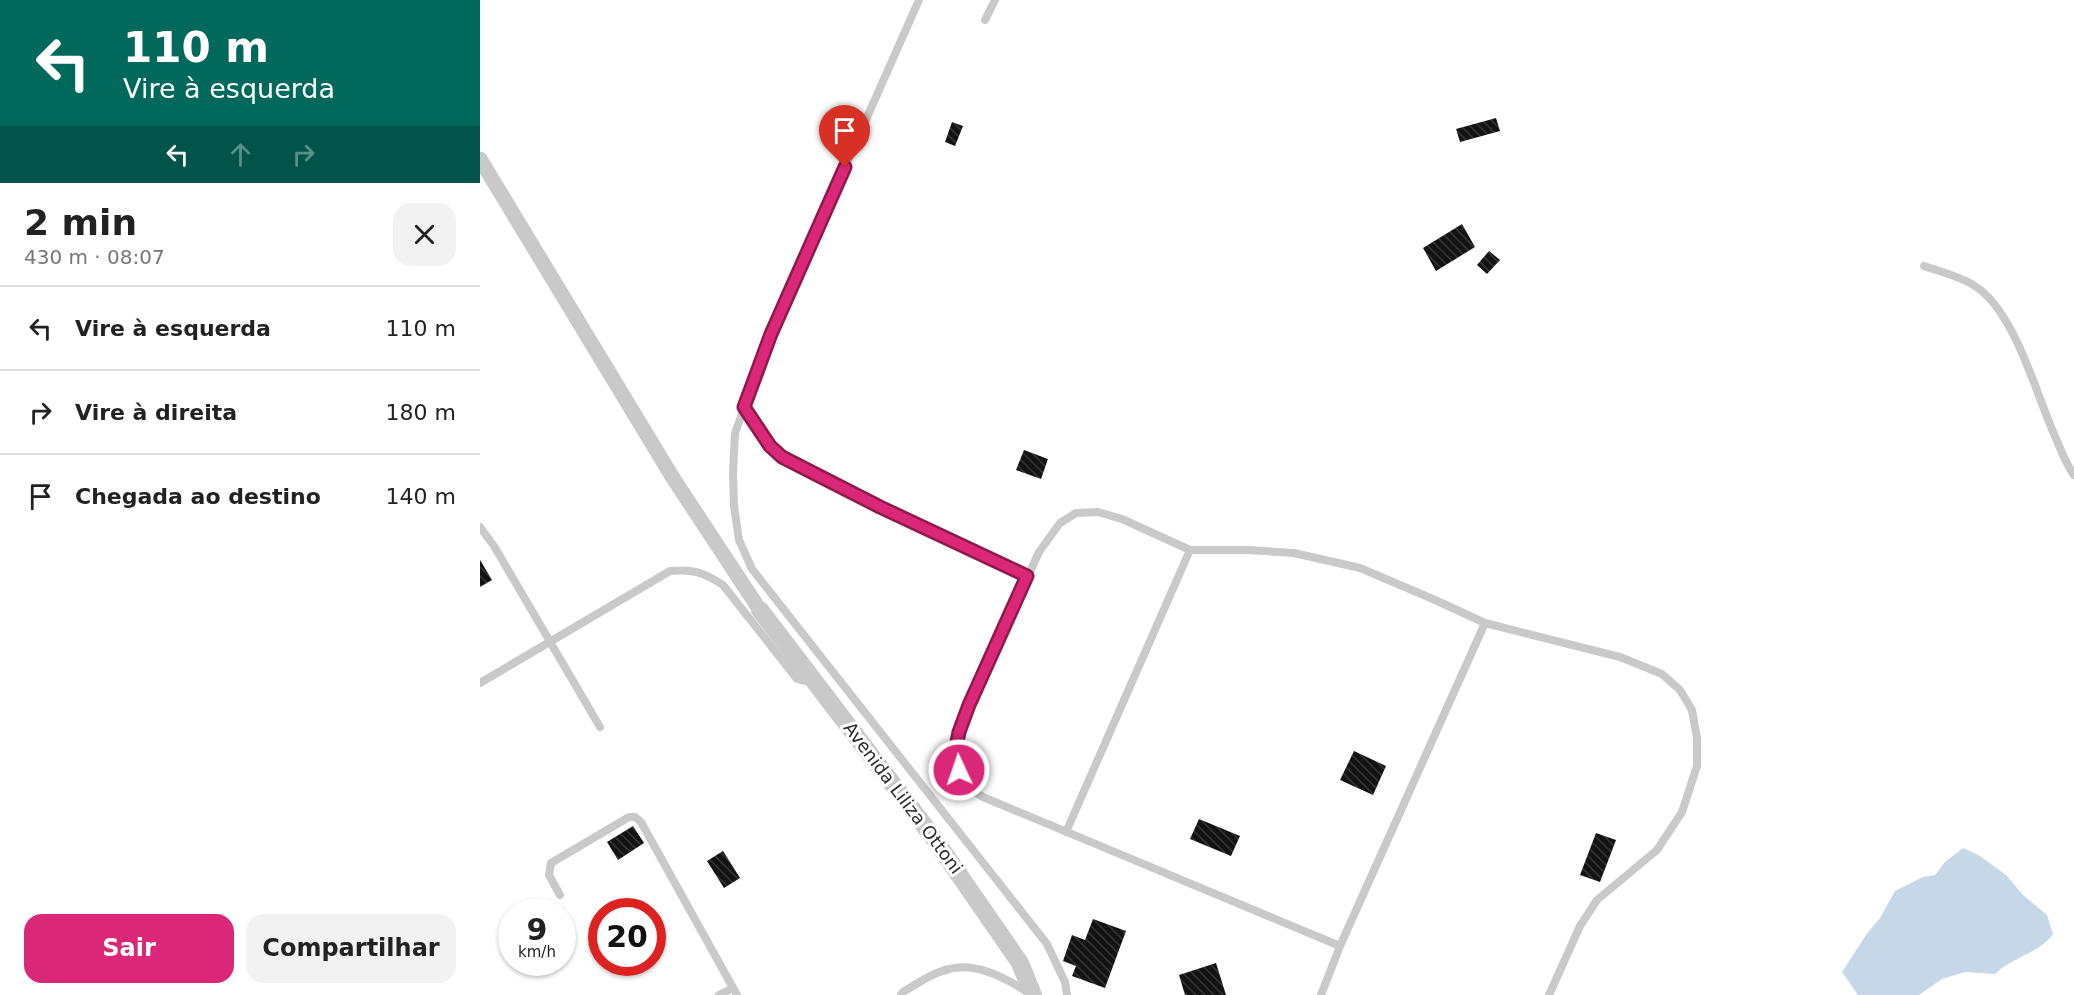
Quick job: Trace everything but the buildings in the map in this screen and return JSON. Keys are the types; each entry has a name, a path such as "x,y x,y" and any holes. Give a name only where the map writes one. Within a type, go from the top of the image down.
{"street":[{"path":"480,159 673,478 760,609"},
{"name":"Avenida Liliza Ottoni","path":"760,609 947,856 1020,963 1033,995"}],"lane":[{"path":"919,0 771,334 735,433 733,472 738,540 752,569 1047,944 1065,982 1067,995"},
{"path":"985,20 995,0"},
{"path":"1924,266 1957,277 1976,287 1995,305 2010,328 2051,428 2074,475"},
{"path":"744,407 770,446 782,457 888,511 1027,576"},
{"path":"1340,946 982,797 965,786 955,752 969,705 1027,576 1039,552 1059,523 1076,513 1098,512 1122,519 1190,550 1294,553 1360,568 1485,623 1620,657 1662,674 1680,690 1692,710 1697,738 1697,766 1682,812 1658,850 1597,900 1580,926 1549,995"},
{"path":"480,527 494,546 600,727"},
{"path":"1065,832 1190,550"},
{"path":"480,682 670,571 689,569 707,574 723,585 797,679 809,684 816,683"},
{"path":"1321,995 1340,946 1485,623"},
{"path":"560,895 549,875 551,863 629,817 635,817 641,822 735,991 719,995"},
{"path":"901,995 929,976 951,968 974,969 1005,977 1033,995"}],"water":[{"path":"1963,848 1980,856 2006,875 2023,895 2047,915 2053,934 2041,946 2009,963 1995,974 1965,972 1942,979 1919,995 1858,995 1842,972 1880,918 1895,891 1923,877 1935,875 1945,862"}],"route":[{"path":"845,167 771,334 744,407 770,446 782,457 880,507 1027,576 959,732 955,752 959,770"}]}
